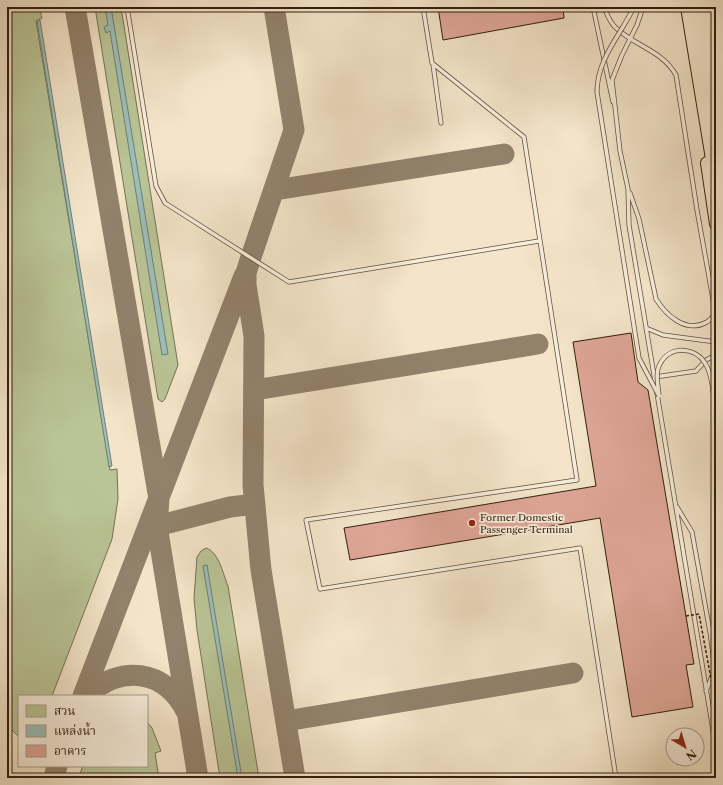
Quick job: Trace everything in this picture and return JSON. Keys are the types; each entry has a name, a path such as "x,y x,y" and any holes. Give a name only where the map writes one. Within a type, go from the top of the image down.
{"highway":[{"path":"684,7 716,224"},
{"path":"688,7 716,177"},
{"path":"701,7 716,97"},
{"path":"710,7 716,44"}],"lane":[{"path":"127,7 156,186 160,197 165,203 289,282 539,241"},
{"path":"423,7 441,122"},
{"path":"593,7 609,88 617,112"},
{"path":"604,7 609,19 615,27 631,39 661,56 670,65 676,75 695,202 716,314 706,322 694,325 682,323 672,318 664,311 656,299 639,219 628,189 620,151 617,112 612,80 622,55 631,39 643,7"},
{"path":"634,7 600,66 597,78 597,92 639,358 659,396"},
{"path":"432,63 524,136 577,480 306,520 320,589 580,548 616,778"},
{"path":"628,189 629,225 716,749 716,762"},
{"path":"716,326 714,332 716,352"},
{"path":"646,328 663,335 716,342"},
{"path":"706,692 715,669 710,632 692,532 677,509 659,396 658,375 660,364 668,354 679,350 689,350 696,353 705,363 710,373 716,421"},
{"path":"654,378 696,371 706,360 716,355"}],"path":[{"path":"686,616 699,614 716,706"}],"green space":[{"path":"7,7 39,7 42,18 36,21 110,470 117,469 118,499 112,539 52,695 18,695 18,736 11,729 7,701"},
{"path":"95,7 121,7 178,365 165,399 162,402 158,399"},
{"path":"206,548 214,554 217,559 228,586 259,778 220,778 197,630 194,598 197,557 201,551"},
{"path":"148,723 152,728 161,751 155,753 159,778 78,778 83,767 148,767"}],"water":[{"path":"105,7 111,7 168,354 162,355 110,31 106,33 104,27 108,25"},
{"path":"40,20 112,466 109,467 37,21"},
{"path":"207,565 242,778 238,778 203,566"}],"building":[{"path":"438,7 563,7 564,18 443,40"},
{"name":"Former Domestic Passenger Terminal","path":"631,333 638,382 648,390 694,664 686,665 693,707 632,717 600,518 350,560 344,528 596,486 573,342"}],"taxiway":[{"path":"75,7 159,499 157,526 198,778"},
{"path":"274,7 294,130 250,260 246,273 246,285 254,336 253,485 261,570 295,778"},
{"path":"275,190 504,154"},
{"path":"83,695 244,276"},
{"path":"255,390 538,344"},
{"path":"157,526 230,507 255,504"},
{"path":"286,721 573,673"},
{"path":"88,695 113,679 127,676 141,676 154,679 166,686 177,697 186,711"},
{"path":"54,778 57,767"}],"place":[{"name":"Former Domestic Passenger Terminal","path":"472,523"}]}
